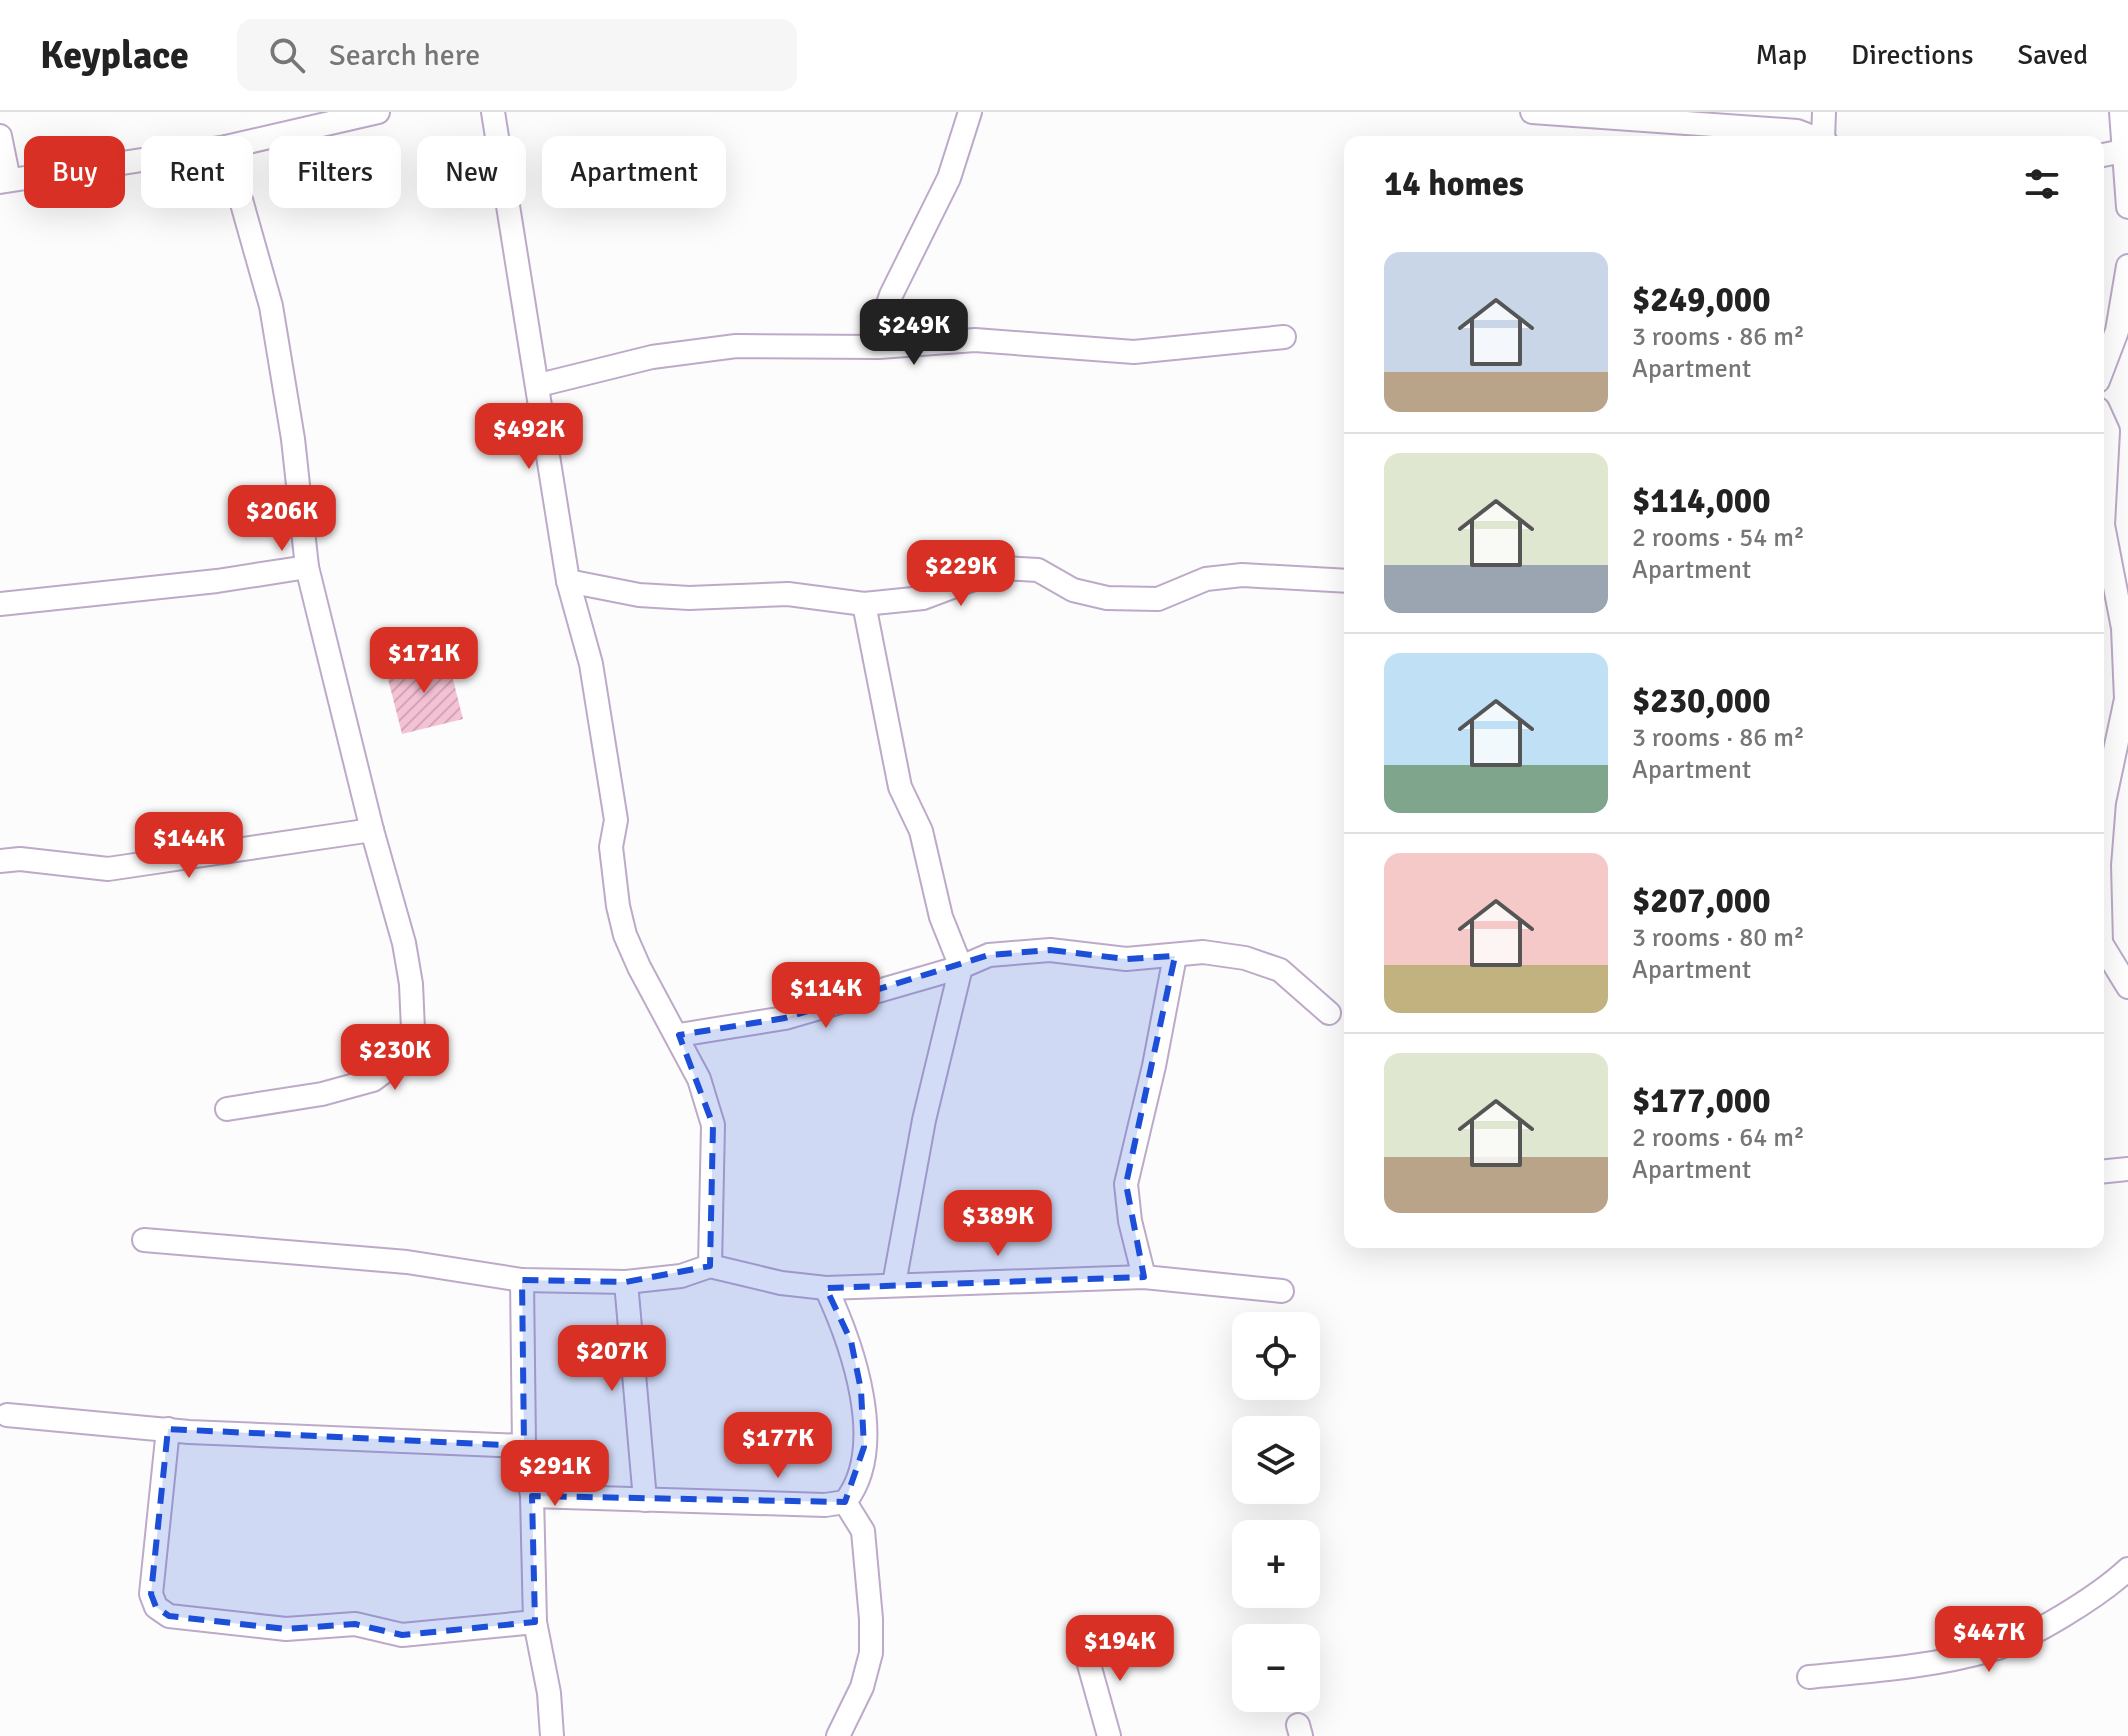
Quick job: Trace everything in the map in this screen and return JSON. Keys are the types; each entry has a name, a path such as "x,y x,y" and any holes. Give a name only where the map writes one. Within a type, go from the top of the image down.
{"street":[{"path":"253,141 378,112"},
{"path":"493,112 568,581 591,664 613,805 612,874 625,935 679,1035 699,1079 713,1125 710,1266"},
{"path":"873,347 891,295 949,178 970,112"},
{"path":"1532,112 1797,131 1811,136"},
{"path":"1824,112 1825,136"},
{"path":"2121,112 2128,207"},
{"path":"0,136 5,181 141,160"},
{"path":"2104,155 2125,152"},
{"path":"227,1109 322,1094 373,1080 404,1057 413,1030 411,984 404,943 372,830 307,567 293,439 271,306 243,208"},
{"path":"2104,365 2117,331 2128,266"},
{"path":"539,385 652,357 736,346 873,347 975,340 1134,352 1284,337"},
{"path":"2104,422 2108,431 2104,506"},
{"path":"2104,530 2123,628 2126,699 2104,802"},
{"path":"0,604 217,581 307,567"},
{"path":"568,581 639,595 689,598 788,594 864,604 923,598 1003,568 1038,570 1073,590 1107,598 1158,599 1206,579 1242,575 1344,581"},
{"path":"864,604 900,787 921,831 936,902 961,967 924,1120 894,1284"},
{"path":"0,861 20,859 108,869 372,830"},
{"path":"679,1035 785,1018 961,967 989,955 1050,950 1126,959 1203,952 1245,958 1280,970 1329,1013"},
{"path":"2104,950 2128,987"},
{"path":"1144,1277 1130,1221 1126,1184 1154,1066 1175,956"},
{"path":"2104,1171 2128,1169"},
{"path":"144,1240 407,1262 522,1280 626,1282 681,1276 710,1266 781,1283 826,1288 1144,1277 1282,1291"},
{"path":"522,1280 524,1446 532,1496 535,1622 549,1693 552,1736"},
{"path":"626,1282 645,1500"},
{"path":"532,1496 825,1505 845,1502 854,1491 864,1447 861,1390 851,1341 826,1288"},
{"path":"7,1415 353,1441 524,1446"},
{"path":"168,1429 151,1594 156,1607 169,1616 286,1629 355,1624 402,1635 535,1622"},
{"path":"838,1736 862,1687 871,1642 863,1531 845,1502"},
{"path":"1809,1677 1916,1666 1995,1649 2100,1595 2128,1569"},
{"path":"1083,1643 1109,1736"}],"highlighted area":[{"path":"1050,950 1126,959 1175,956 1126,1184 1144,1277 826,1288 851,1341 861,1390 864,1447 845,1502 532,1496 535,1622 402,1635 355,1624 286,1629 169,1616 156,1607 151,1594 168,1429 524,1446 522,1280 626,1282 710,1266 713,1125 679,1035 785,1018 989,955"}],"building":[{"path":"447,656 463,719 402,734 386,671"}]}
